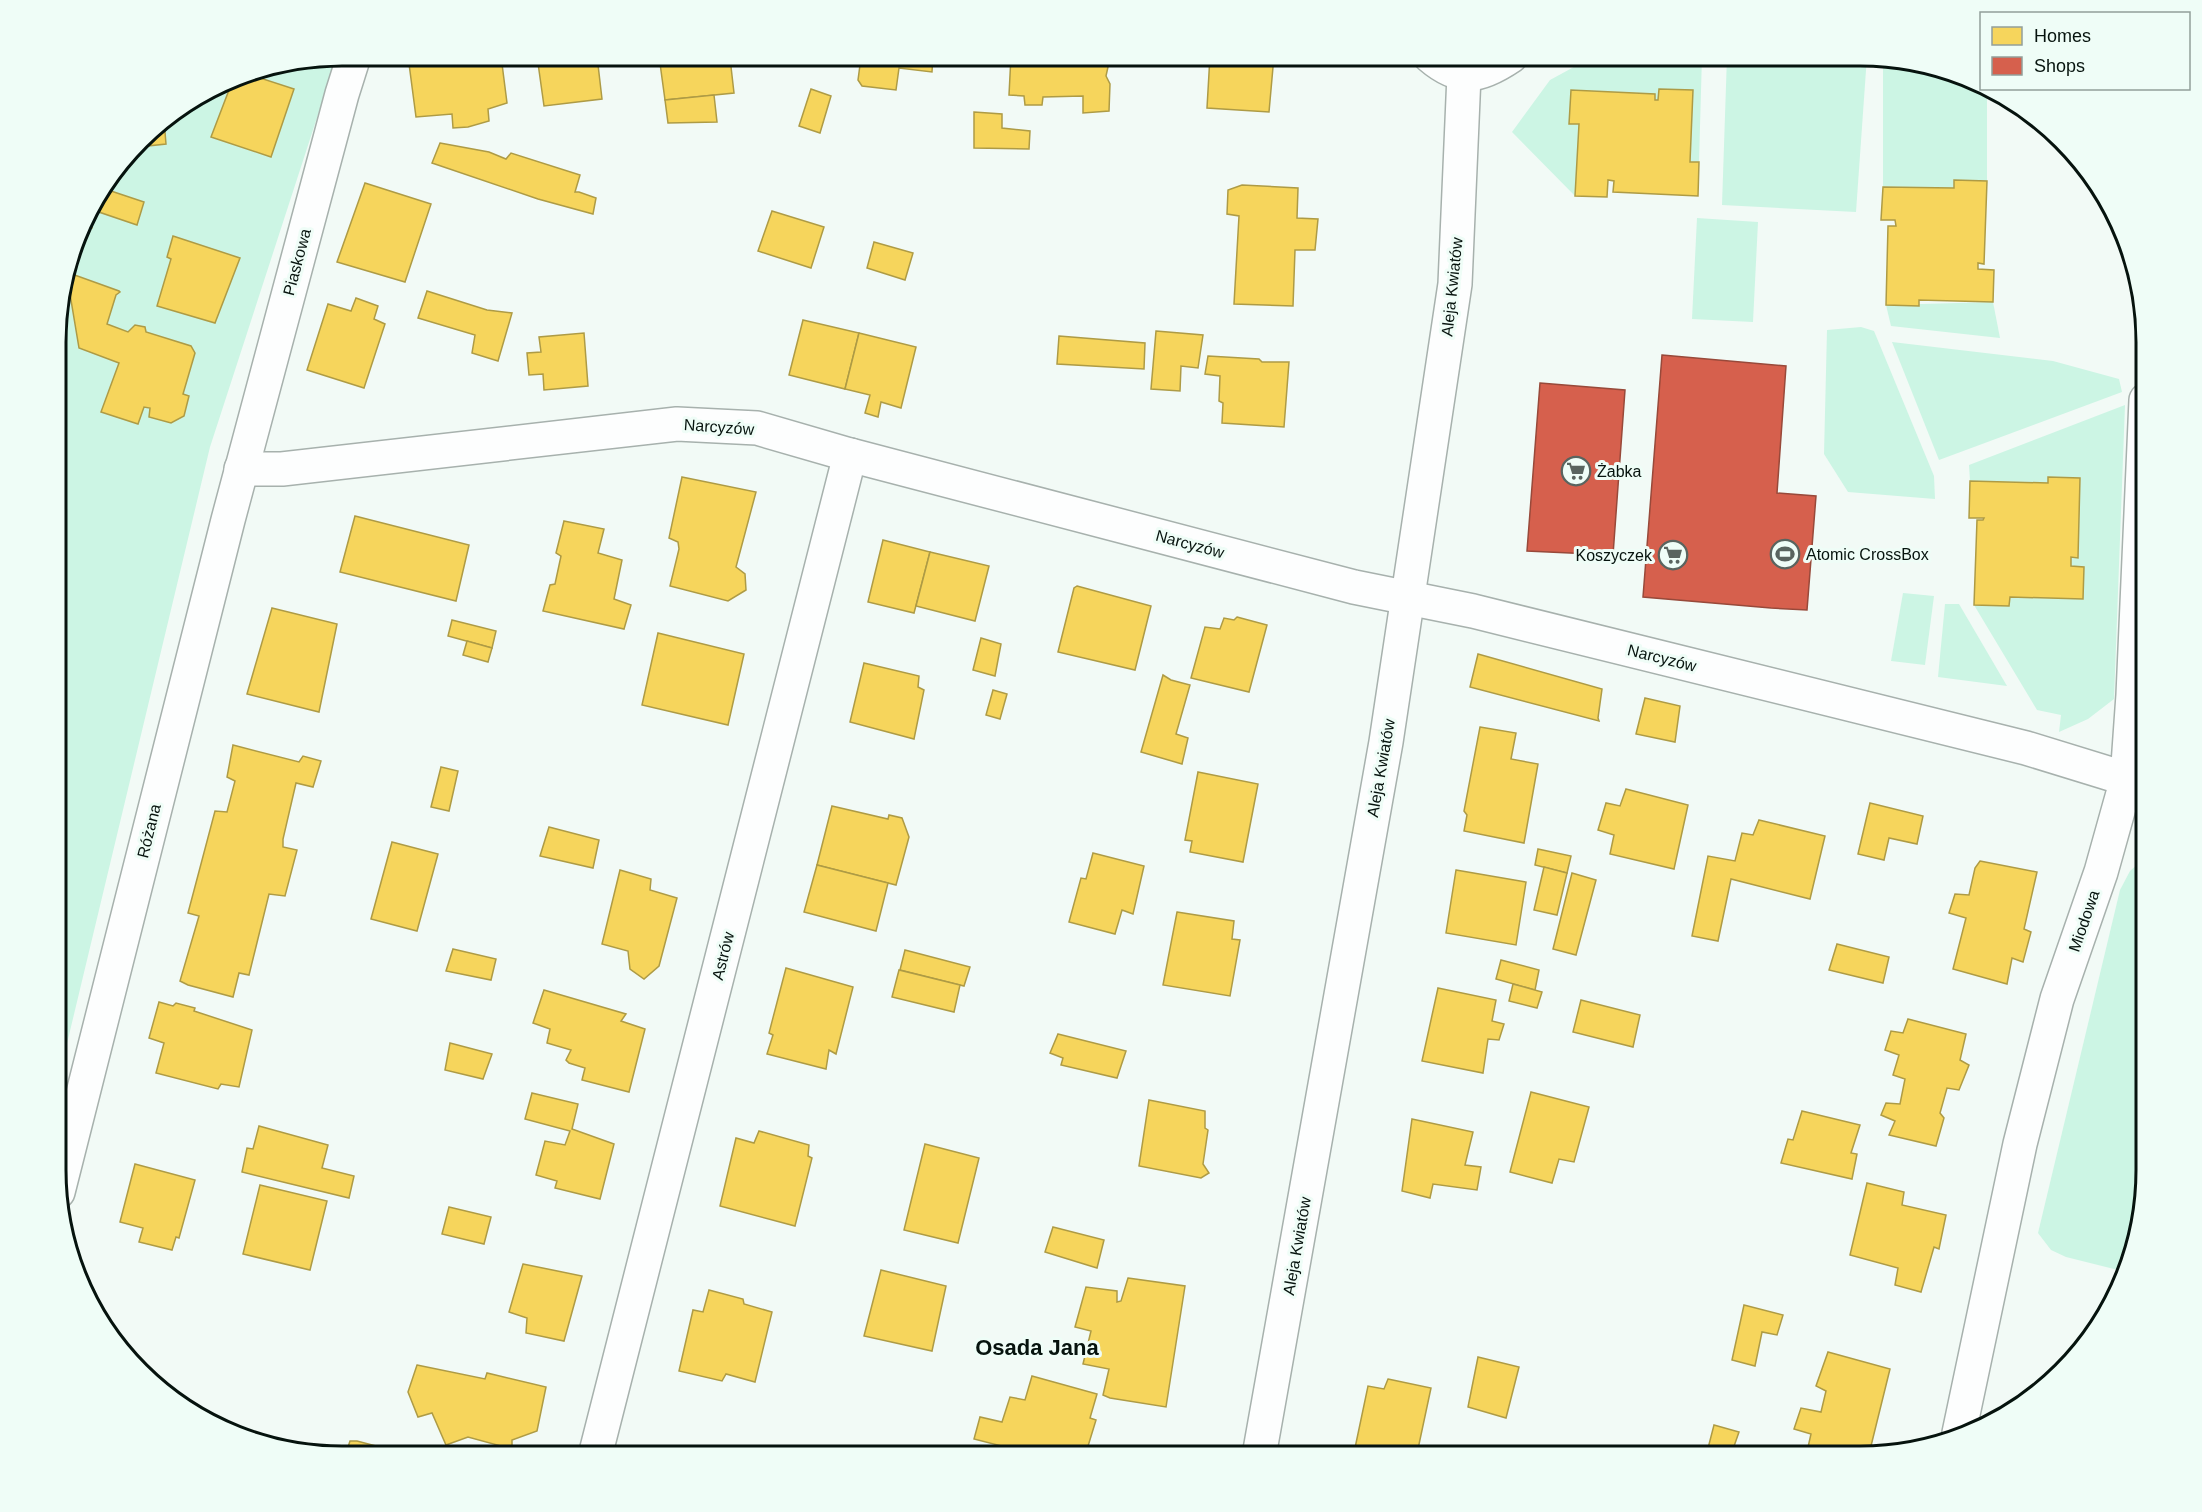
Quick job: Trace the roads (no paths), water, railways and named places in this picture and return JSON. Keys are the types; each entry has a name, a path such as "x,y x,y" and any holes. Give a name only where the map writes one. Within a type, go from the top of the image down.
{"street":[{"name":"Piaskowa","path":"241,469 351,66"},
{"path":"1443,66 1464,75 1491,70 1497,66"},
{"name":"Aleja Kwiatów","path":"1261,1446 1386,742 1455,284 1464,75"},
{"name":"Narcyzów","path":"241,469 294,467 676,424 757,428 850,455 1342,584 1473,611 2026,748 2136,784"},
{"name":"Astrów","path":"598,1446 850,455"},
{"name":"Różana","path":"66,1160 241,469"},
{"name":"Miodowa","path":"1960,1427 2020,1144 2057,999 2101,872 2136,784 2133,695 2136,627"}],"place":[{"name":"Żabka","path":"1576,471"},
{"name":"Atomic CrossBox","path":"1785,554"},
{"name":"Koszyczek","path":"1673,555"}],"district":[{"name":"Osada Jana","path":"1037,1347"}]}
